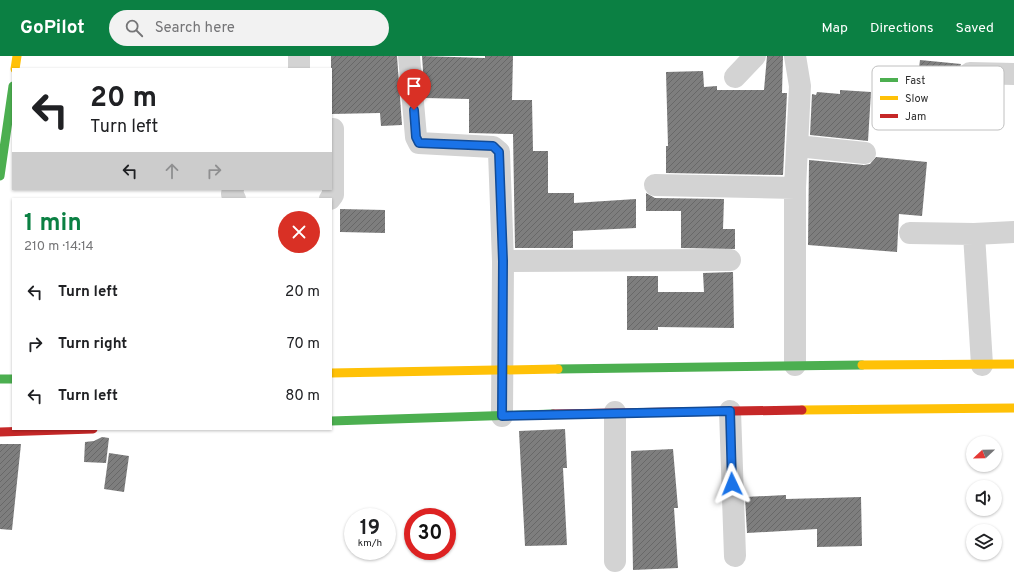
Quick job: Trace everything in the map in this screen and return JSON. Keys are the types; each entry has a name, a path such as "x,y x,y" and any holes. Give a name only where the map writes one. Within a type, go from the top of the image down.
{"street":[{"path":"15,68 17,56"},
{"path":"299,56 299,68"},
{"path":"410,56 416,137 419,143 493,146 499,152 503,261 502,416"},
{"path":"735,77 754,56"},
{"path":"794,366 795,188 800,86 795,56"},
{"path":"0,176 10,132 12,101"},
{"path":"331,198 333,195 333,129"},
{"path":"797,146 865,153"},
{"path":"655,185 795,188"},
{"path":"910,233 974,234 1014,232"},
{"path":"974,234 982,365"},
{"path":"503,261 730,260"},
{"path":"332,374 502,370 1014,364"},
{"path":"0,379 12,379"},
{"path":"332,421 615,412 1014,408"},
{"path":"730,411 735,556"},
{"path":"615,412 615,561"},
{"path":"0,432 62,430"}],"building":[{"path":"331,56 397,56 402,125 381,126 380,113 332,114"},
{"path":"422,56 485,58 485,56 513,56 512,100 532,100 533,151 548,151 548,193 574,193 574,203 636,199 636,228 573,231 573,248 515,248 513,134 469,133 469,99 425,98"},
{"path":"767,56 783,56 782,93 787,93 783,175 666,173 666,146 668,146 666,72 703,71 704,87 717,86 717,90 764,90"},
{"path":"920,60 961,64 960,66 919,66"},
{"path":"840,90 871,92 868,141 810,135 812,94 816,95 817,92 840,94"},
{"path":"876,157 927,162 922,216 899,214 897,252 808,245 809,160 864,165 870,164"},
{"path":"646,193 655,198 724,199 723,229 735,229 735,249 681,248 681,211 646,211"},
{"path":"340,209 385,210 385,233 340,232"},
{"path":"733,272 734,328 658,327 658,330 627,330 627,276 658,276 658,292 704,292 703,273"},
{"path":"565,429 567,468 563,468 567,545 525,546 519,431"},
{"path":"102,437 109,438 106,463 84,462 85,442 94,441"},
{"path":"0,444 21,444 12,530 0,529"},
{"path":"673,449 678,508 674,508 678,568 633,570 631,451"},
{"path":"109,453 129,456 124,492 104,489"},
{"path":"786,495 786,499 861,497 862,546 817,547 817,529 747,533 745,497"}],"traffic: fast":[{"path":"0,176 12,93"},
{"path":"558,369 862,365"},
{"path":"0,379 12,379"},
{"path":"332,421 553,414"}],"traffic: slow":[{"path":"15,68 17,56"},
{"path":"862,365 1014,364"},
{"path":"332,373 558,369"},
{"path":"802,410 1014,408"}],"traffic: jam":[{"path":"553,414 802,410"},
{"path":"0,432 62,430"}],"route":[{"path":"414,110 416,137 422,145 493,146 497,148 499,152 503,261 502,416 615,412 730,411 732,484"}]}
